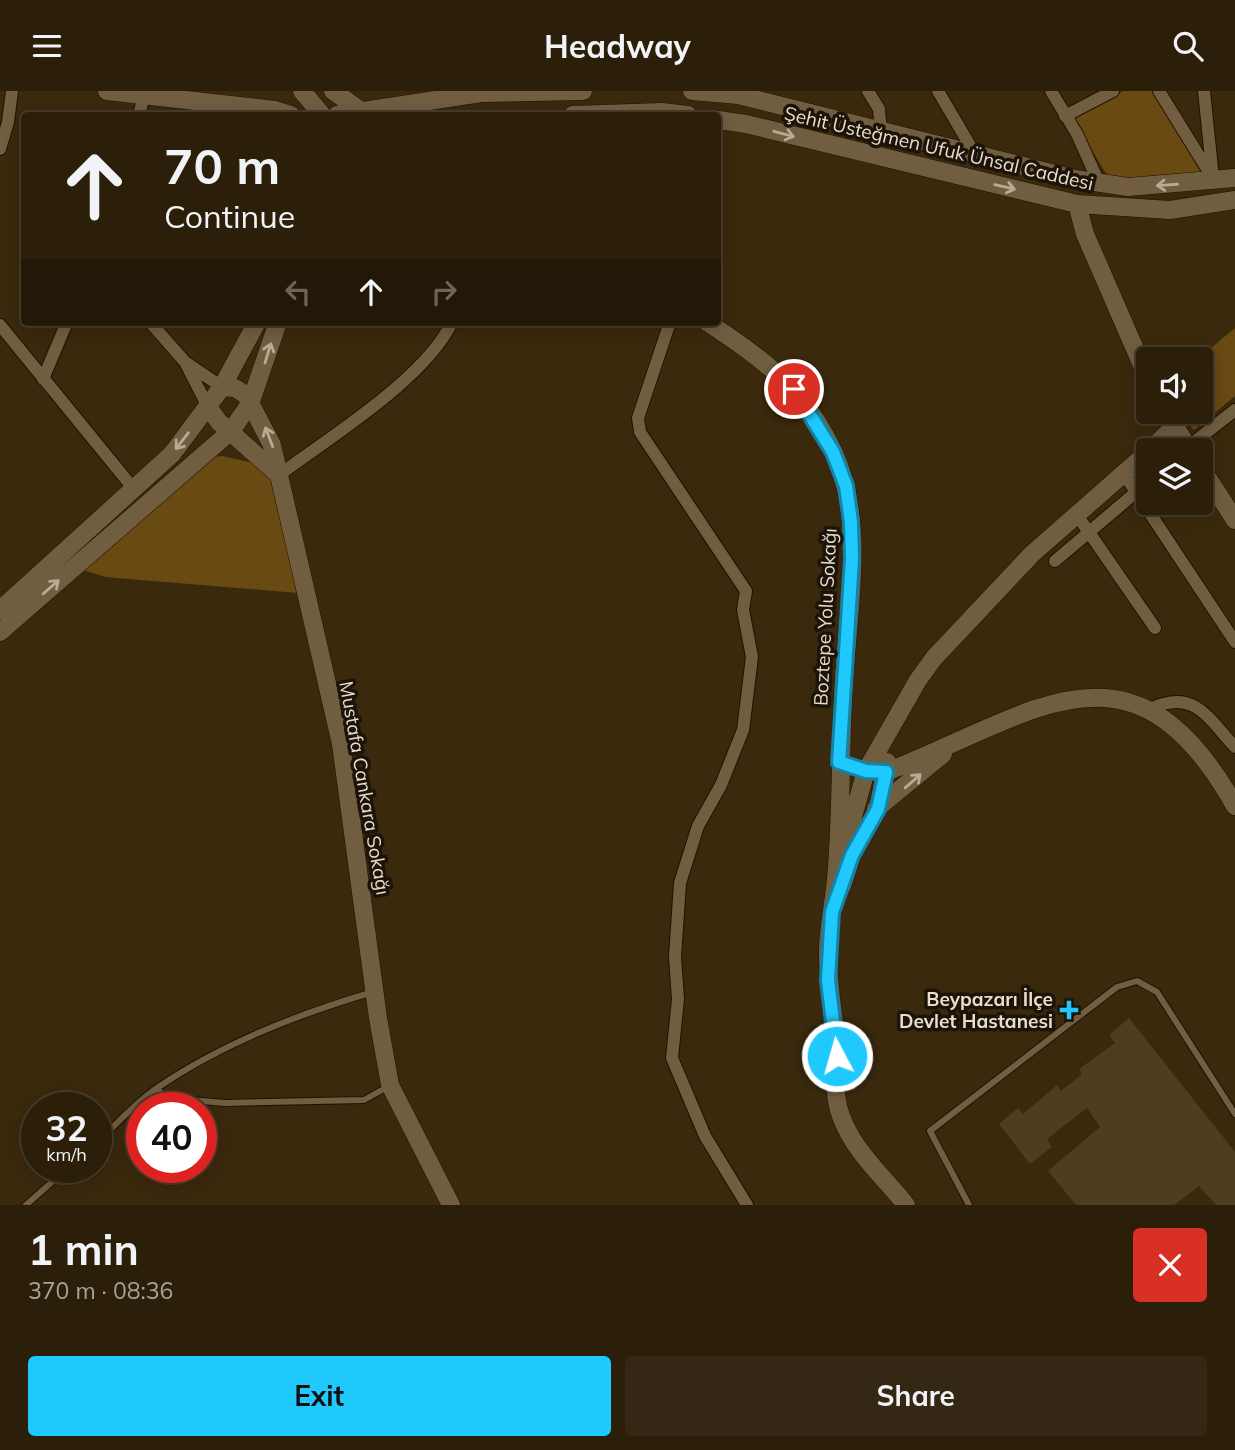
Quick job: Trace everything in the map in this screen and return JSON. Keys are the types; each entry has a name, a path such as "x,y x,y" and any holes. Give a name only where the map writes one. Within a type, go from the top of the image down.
{"street":[{"path":"0,149 8,122 12,91"},
{"path":"107,91 281,112"},
{"path":"302,91 320,112"},
{"path":"333,91 362,112"},
{"path":"369,112 481,93 583,91"},
{"name":"Şehit Üsteğmen Ufuk Ünsal Caddesi","path":"692,91 738,95 1099,183 1161,185 1235,178"},
{"path":"868,91 879,109 881,131"},
{"path":"938,91 975,154"},
{"path":"1051,91 1111,208"},
{"path":"1065,116 1113,91"},
{"path":"1159,91 1214,180"},
{"path":"1204,91 1214,180"},
{"path":"140,112 144,96"},
{"path":"185,101 216,112"},
{"name":"Şehit Üsteğmen Ufuk Ünsal Caddesi","path":"721,120 746,124 1080,205 1170,209 1235,200"},
{"path":"1099,183 1080,205 1085,234 1136,351"},
{"path":"0,325 133,488"},
{"path":"43,379 65,326"},
{"path":"154,326 186,362 222,387 239,389 250,404"},
{"path":"0,610 172,454 222,387 255,326"},
{"path":"0,632 231,431 250,404 277,326"},
{"path":"186,362 216,419 279,475 379,401 443,342 450,326"},
{"path":"669,326 638,418 640,432 746,591 743,610 752,657 743,730 721,785 698,826 680,883 675,957 678,999 672,1058 705,1136 747,1205"},
{"name":"Boztepe Yolu Sokağı","path":"713,326 765,360 794,389 833,452 846,486 852,559 839,762 836,879"},
{"name":"Mustafa Cankara Sokağı","path":"250,404 266,428 279,475 341,744 374,992 390,1085 449,1204"},
{"path":"1201,438 1235,410"},
{"path":"210,450 238,451 257,456"},
{"path":"906,1205 867,1163 840,1115 835,1030 828,980 832,912 836,879 866,771 918,680 955,633 1032,554 1136,463"},
{"path":"1055,561 1136,492 1124,474"},
{"path":"1213,486 1235,520"},
{"path":"1077,515 1155,628"},
{"path":"1151,515 1235,642"},
{"path":"959,741 878,809 865,810 855,807 845,792 839,762 866,771 886,772 1025,711 1088,697 1115,698 1140,703 1165,719 1205,757 1235,806"},
{"path":"1150,709 1168,701 1185,700 1200,709 1235,747"},
{"path":"832,912 852,855 878,809 888,751 901,707"}],"lane":[{"path":"969,1205 930,1131 1117,987 1137,981 1157,992 1235,1114"},
{"path":"112,1129 156,1089 238,1042 314,1009 374,992"},
{"path":"156,1089 168,1098 225,1103 364,1100 390,1085"},
{"path":"26,1205 51,1183"}],"shaded area":[{"path":"1123,91 1154,91 1201,172 1113,179 1105,172 1072,117"},
{"path":"1235,328 1235,396 1213,414 1213,347"},
{"path":"1189,424 1201,424 1194,430"},
{"path":"222,456 253,463 271,476 298,593 105,577 81,569 214,457"}],"building":[{"path":"1129,1018 1235,1152 1235,1205 1216,1205 1199,1186 1174,1205 1076,1205 1048,1171 1100,1127 1087,1108 1047,1139 1052,1147 1030,1164 999,1124 1018,1108 1023,1114 1057,1085 1061,1091 1082,1074 1079,1069 1115,1043 1109,1035"}],"place":[{"name":"Beypazarı İlçe Devlet Hastanesi","path":"1069,1010"}],"route":[{"path":"794,389 833,452 846,486 851,522 852,559 839,762 866,771 886,772 878,809 852,855 832,912 828,980 837,1056"}]}
